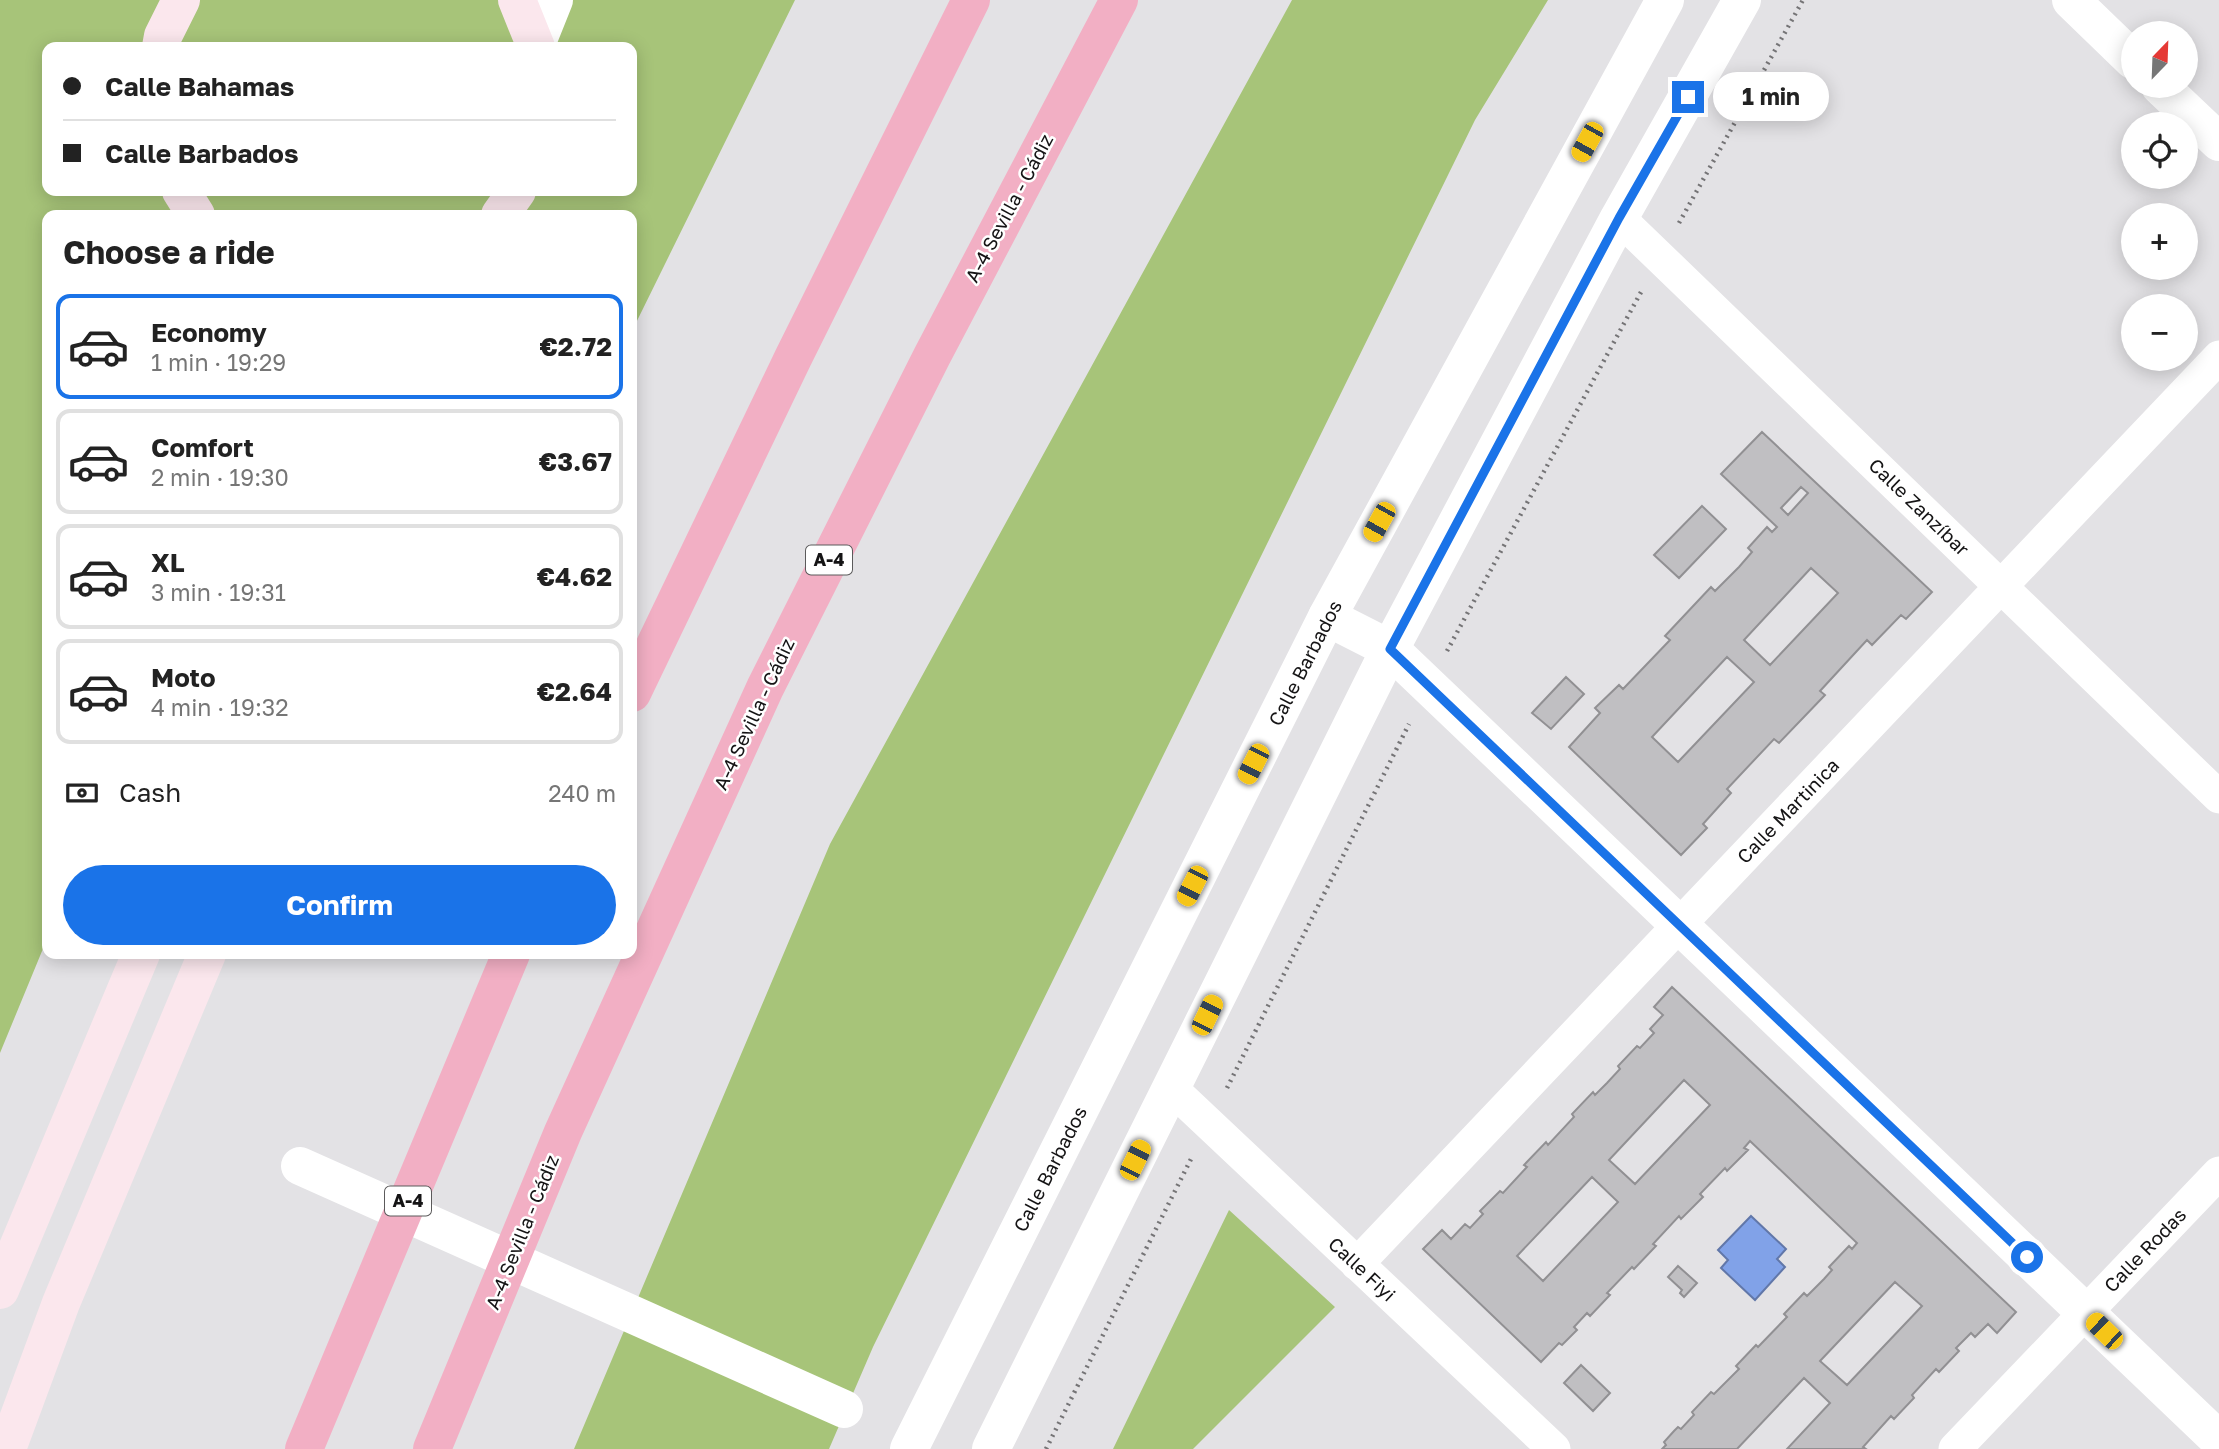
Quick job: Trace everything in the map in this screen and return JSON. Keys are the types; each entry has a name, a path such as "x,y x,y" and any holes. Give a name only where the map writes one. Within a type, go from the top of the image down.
{"highway":[{"path":"637,683 793,358 971,0"},
{"name":"A-4 Sevilla - Cádiz","path":"432,1449 563,1132 765,688 932,356 1119,0"},
{"name":"A-4","path":"304,1449 509,959"}],"main road":[{"path":"162,42 181,0"},
{"path":"517,0 534,42"},
{"path":"0,1290 139,959"},
{"path":"7,1449 61,1303 205,959"}],"street":[{"path":"538,42 554,0"},
{"name":"Calle Barbados","path":"909,1449 1327,617 1665,0"},
{"path":"991,1449 1390,649 1619,218 1742,0"},
{"path":"2071,0 2121,48"},
{"path":"2173,98 2219,142"},
{"name":"Calle Zanzíbar","path":"1619,218 2219,797"},
{"name":"Calle Martinica","path":"1357,1264 2219,358"},
{"path":"1327,617 1390,649 2219,1440"},
{"name":"Calle Fiyi","path":"1171,1088 1554,1449"},
{"path":"300,1166 844,1409"},
{"name":"Calle Rodas","path":"1955,1449 2219,1173"}],"green space":[{"path":"0,0 795,0 637,321 637,210 42,210 42,951 0,1053"},
{"path":"1292,0 1548,0 1475,120 873,1347 829,1449 574,1449 830,844"},
{"path":"1229,1210 1335,1307 1193,1449 1113,1449"}],"water":[{"path":"1751,1216 1786,1249 1777,1259 1785,1267 1755,1300 1721,1268 1728,1260 1718,1250"}],"building":[{"path":"1762,432 1932,592 1906,619 1901,615 1872,645 1867,640 1820,691 1825,695 1779,743 1774,739 1727,789 1731,793 1703,824 1707,828 1681,855 1569,747 1600,713 1595,708 1619,685 1623,689 1670,640 1665,636 1711,587 1715,591 1739,567 1752,552 1748,548 1767,527 1772,532 1777,527 1721,474","holes":["1801,487 1808,493 1788,515 1781,508","1811,568 1838,593 1770,665 1744,640","1727,657 1754,682 1678,762 1652,737"]},
{"path":"1702,506 1726,529 1679,578 1654,555"},
{"path":"1566,677 1584,694 1551,729 1532,713"},
{"path":"1672,987 2016,1312 1997,1333 1988,1324 1975,1337 1971,1333 1956,1348 1959,1351 1939,1372 1936,1369 1894,1419 1891,1416 1863,1447 1866,1449 1787,1449 1830,1403 1804,1378 1737,1449 1662,1449 1666,1445 1664,1442 1674,1431 1678,1427 1681,1429 1694,1415 1692,1412 1739,1369 1736,1366 1787,1317 1784,1314 1804,1293 1807,1296 1824,1279 1832,1270 1829,1267 1849,1246 1852,1249 1857,1243 1750,1141 1744,1148 1748,1150 1727,1171 1725,1168 1700,1194 1703,1197 1681,1219 1679,1216 1653,1244 1656,1246 1607,1293 1610,1295 1590,1316 1587,1313 1574,1327 1577,1330 1562,1345 1559,1343 1541,1362 1423,1249 1442,1230 1451,1239 1465,1224 1470,1228 1483,1214 1480,1211 1500,1191 1503,1193 1527,1167 1524,1165 1546,1142 1548,1145 1574,1117 1572,1114 1593,1092 1595,1095 1607,1083 1620,1069 1618,1066 1637,1046 1640,1048 1654,1033 1650,1029 1663,1015 1654,1007","holes":["1684,1080 1710,1105 1635,1184 1609,1160","1592,1177 1618,1202 1543,1281 1517,1256","1895,1282 1922,1306 1847,1385 1820,1361"]},
{"path":"1678,1266 1697,1283 1684,1297 1680,1293 1682,1290 1668,1277"},
{"path":"1581,1365 1610,1393 1593,1411 1564,1383"}],"route":[{"path":"1688,97 1619,218 1390,649 2027,1257"}]}
